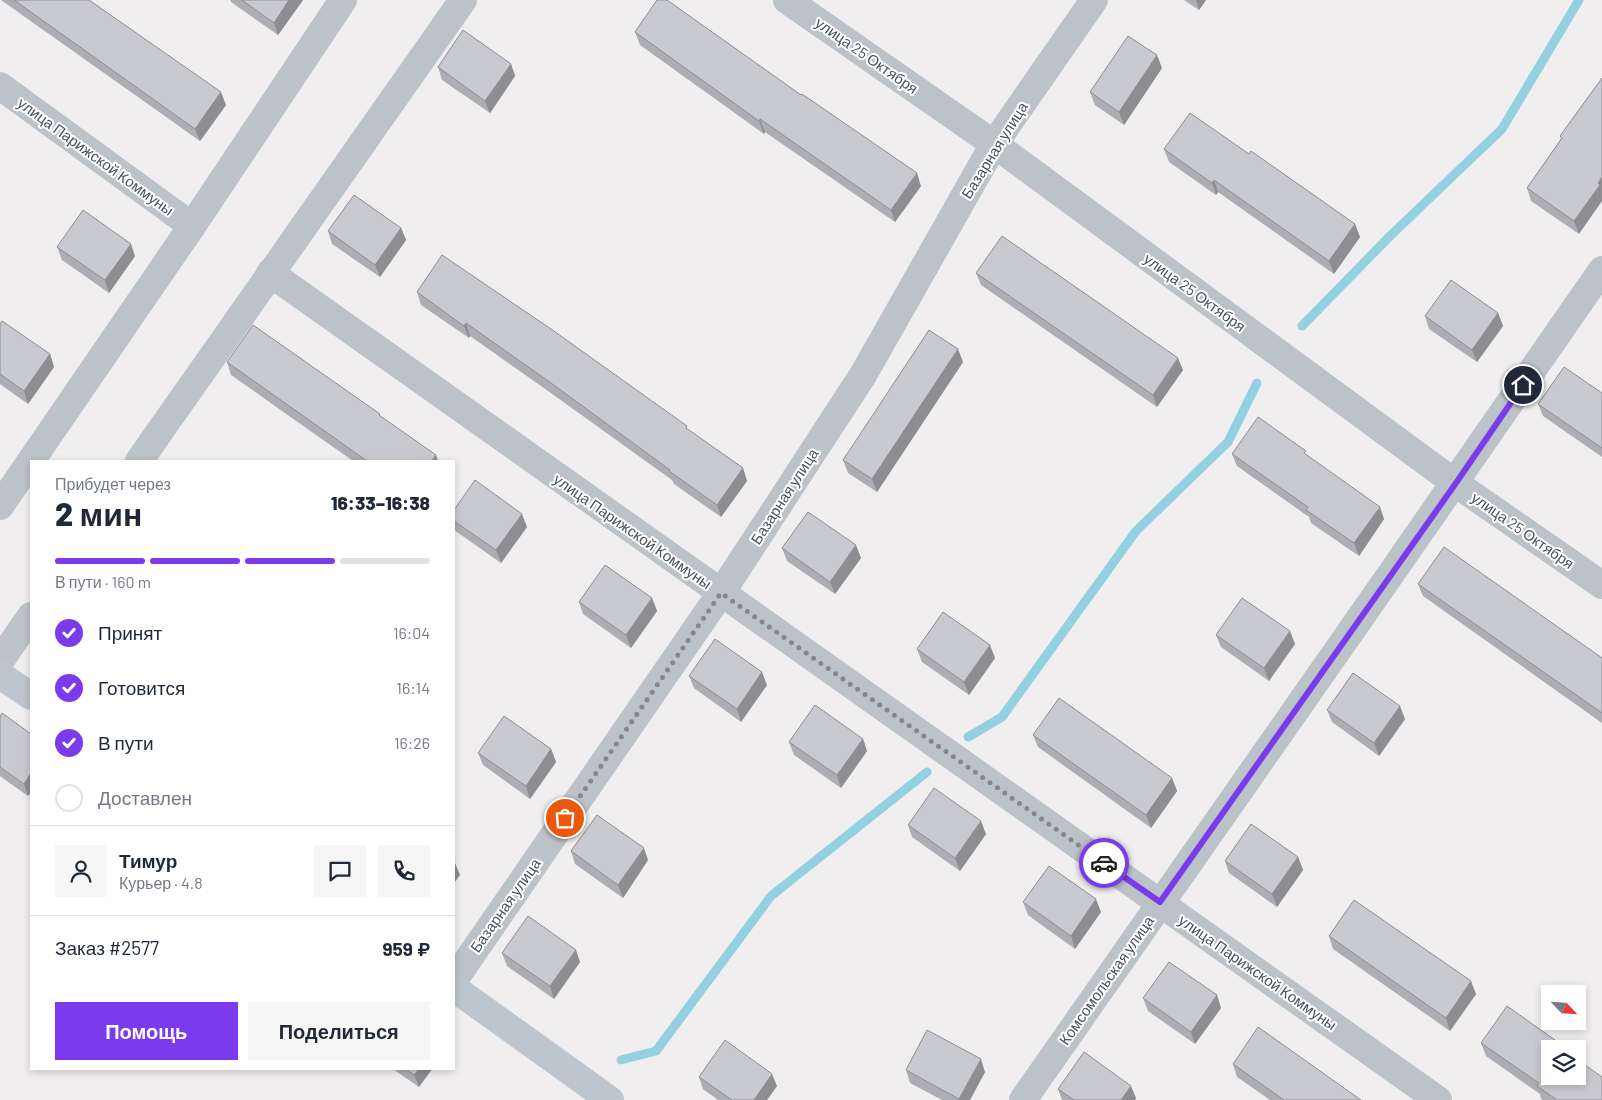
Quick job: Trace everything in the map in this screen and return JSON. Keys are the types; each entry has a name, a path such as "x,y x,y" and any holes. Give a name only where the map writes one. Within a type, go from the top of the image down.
{"main road":[{"path":"0,674 30,695"},
{"path":"455,989 610,1100"}],"street":[{"path":"32,460 192,226 343,0"},
{"path":"140,460 463,0"},
{"name":"улица 25 Октября","path":"787,0 994,144 1456,483 1602,585"},
{"name":"Базарная улица","path":"455,979 721,593 863,375 994,144 1094,0"},
{"name":"улица Парижской Коммуны","path":"0,86 192,226"},
{"name":"Комсомольская улица","path":"1022,1100 1456,483 1602,270"},
{"name":"улица Парижской Коммуны","path":"270,273 1438,1100"},
{"path":"0,506 30,462"},
{"path":"0,662 30,617"}],"building":[{"path":"14,0 89,0 221,92 195,129"},
{"path":"242,0 289,0 274,23"},
{"path":"657,0 667,0 801,95 917,173 891,210 760,119 759,121 635,32"},
{"path":"463,30 511,64 485,101 438,67"},
{"path":"1128,36 1157,55 1119,112 1090,92"},
{"path":"1602,78 1602,177 1598,183 1600,185 1574,221 1527,188 1562,138 1560,136"},
{"path":"1190,113 1249,154 1251,151 1355,224 1329,261 1214,180 1212,183 1164,149"},
{"path":"354,195 401,228 375,265 328,231"},
{"path":"83,210 131,244 105,280 57,247"},
{"path":"1002,236 1178,358 1153,395 976,273"},
{"path":"442,255 551,329 743,468 717,505 551,383 466,323 464,326 417,292"},
{"path":"1451,280 1498,313 1472,350 1425,316"},
{"path":"2,321 50,354 24,391 0,374 0,324"},
{"path":"253,325 436,455 433,460 366,460 227,362"},
{"path":"929,330 958,349 872,479 843,460"},
{"path":"1564,367 1602,393 1602,448 1538,404"},
{"path":"1258,417 1306,451 1304,453 1380,507 1354,543 1306,510 1308,507 1232,454"},
{"path":"475,480 522,514 496,550 455,522 455,509"},
{"path":"808,512 856,545 830,582 782,548"},
{"path":"1444,547 1602,658 1602,713 1418,584"},
{"path":"605,565 652,598 626,635 579,602"},
{"path":"1242,598 1290,631 1264,668 1216,635"},
{"path":"943,612 990,645 964,682 917,649"},
{"path":"715,639 762,672 737,709 689,676"},
{"path":"1353,673 1400,706 1374,743 1327,710"},
{"path":"1059,698 1172,778 1146,815 1033,735"},
{"path":"815,705 863,739 837,775 789,742"},
{"path":"2,713 30,733 30,775 24,784 0,767 0,717"},
{"path":"504,716 551,749 526,786 478,753"},
{"path":"934,788 981,821 955,858 908,825"},
{"path":"597,815 644,848 618,885 571,851"},
{"path":"1251,824 1298,857 1272,894 1225,861"},
{"path":"1049,866 1096,899 1071,936 1023,902"},
{"path":"1354,900 1471,981 1446,1018 1329,936"},
{"path":"528,916 576,950 550,986 502,953"},
{"path":"1169,962 1217,995 1191,1032 1143,998"},
{"path":"1507,1006 1555,1040 1541,1040 1541,1085 1586,1085 1586,1066 1602,1077 1602,1100 1557,1100 1537,1086 1539,1083 1481,1043"},
{"path":"1258,1027 1361,1100 1284,1100 1233,1064"},
{"path":"927,1030 981,1059 959,1099 906,1070"},
{"path":"725,1040 772,1074 754,1100 732,1100 699,1077"},
{"path":"1084,1052 1131,1086 1121,1100 1074,1100 1058,1089"},
{"path":"407,1070 418,1070 414,1075"}],"waterway":[{"path":"1302,326 1390,236 1502,129 1579,0"},
{"path":"968,737 1002,717 1136,531 1228,442 1257,383"},
{"path":"621,1060 656,1051 771,896 927,772"}],"way so far":[{"path":"565,818 721,593 1104,863"}],"route":[{"path":"1104,863 1160,902 1523,385"}]}
